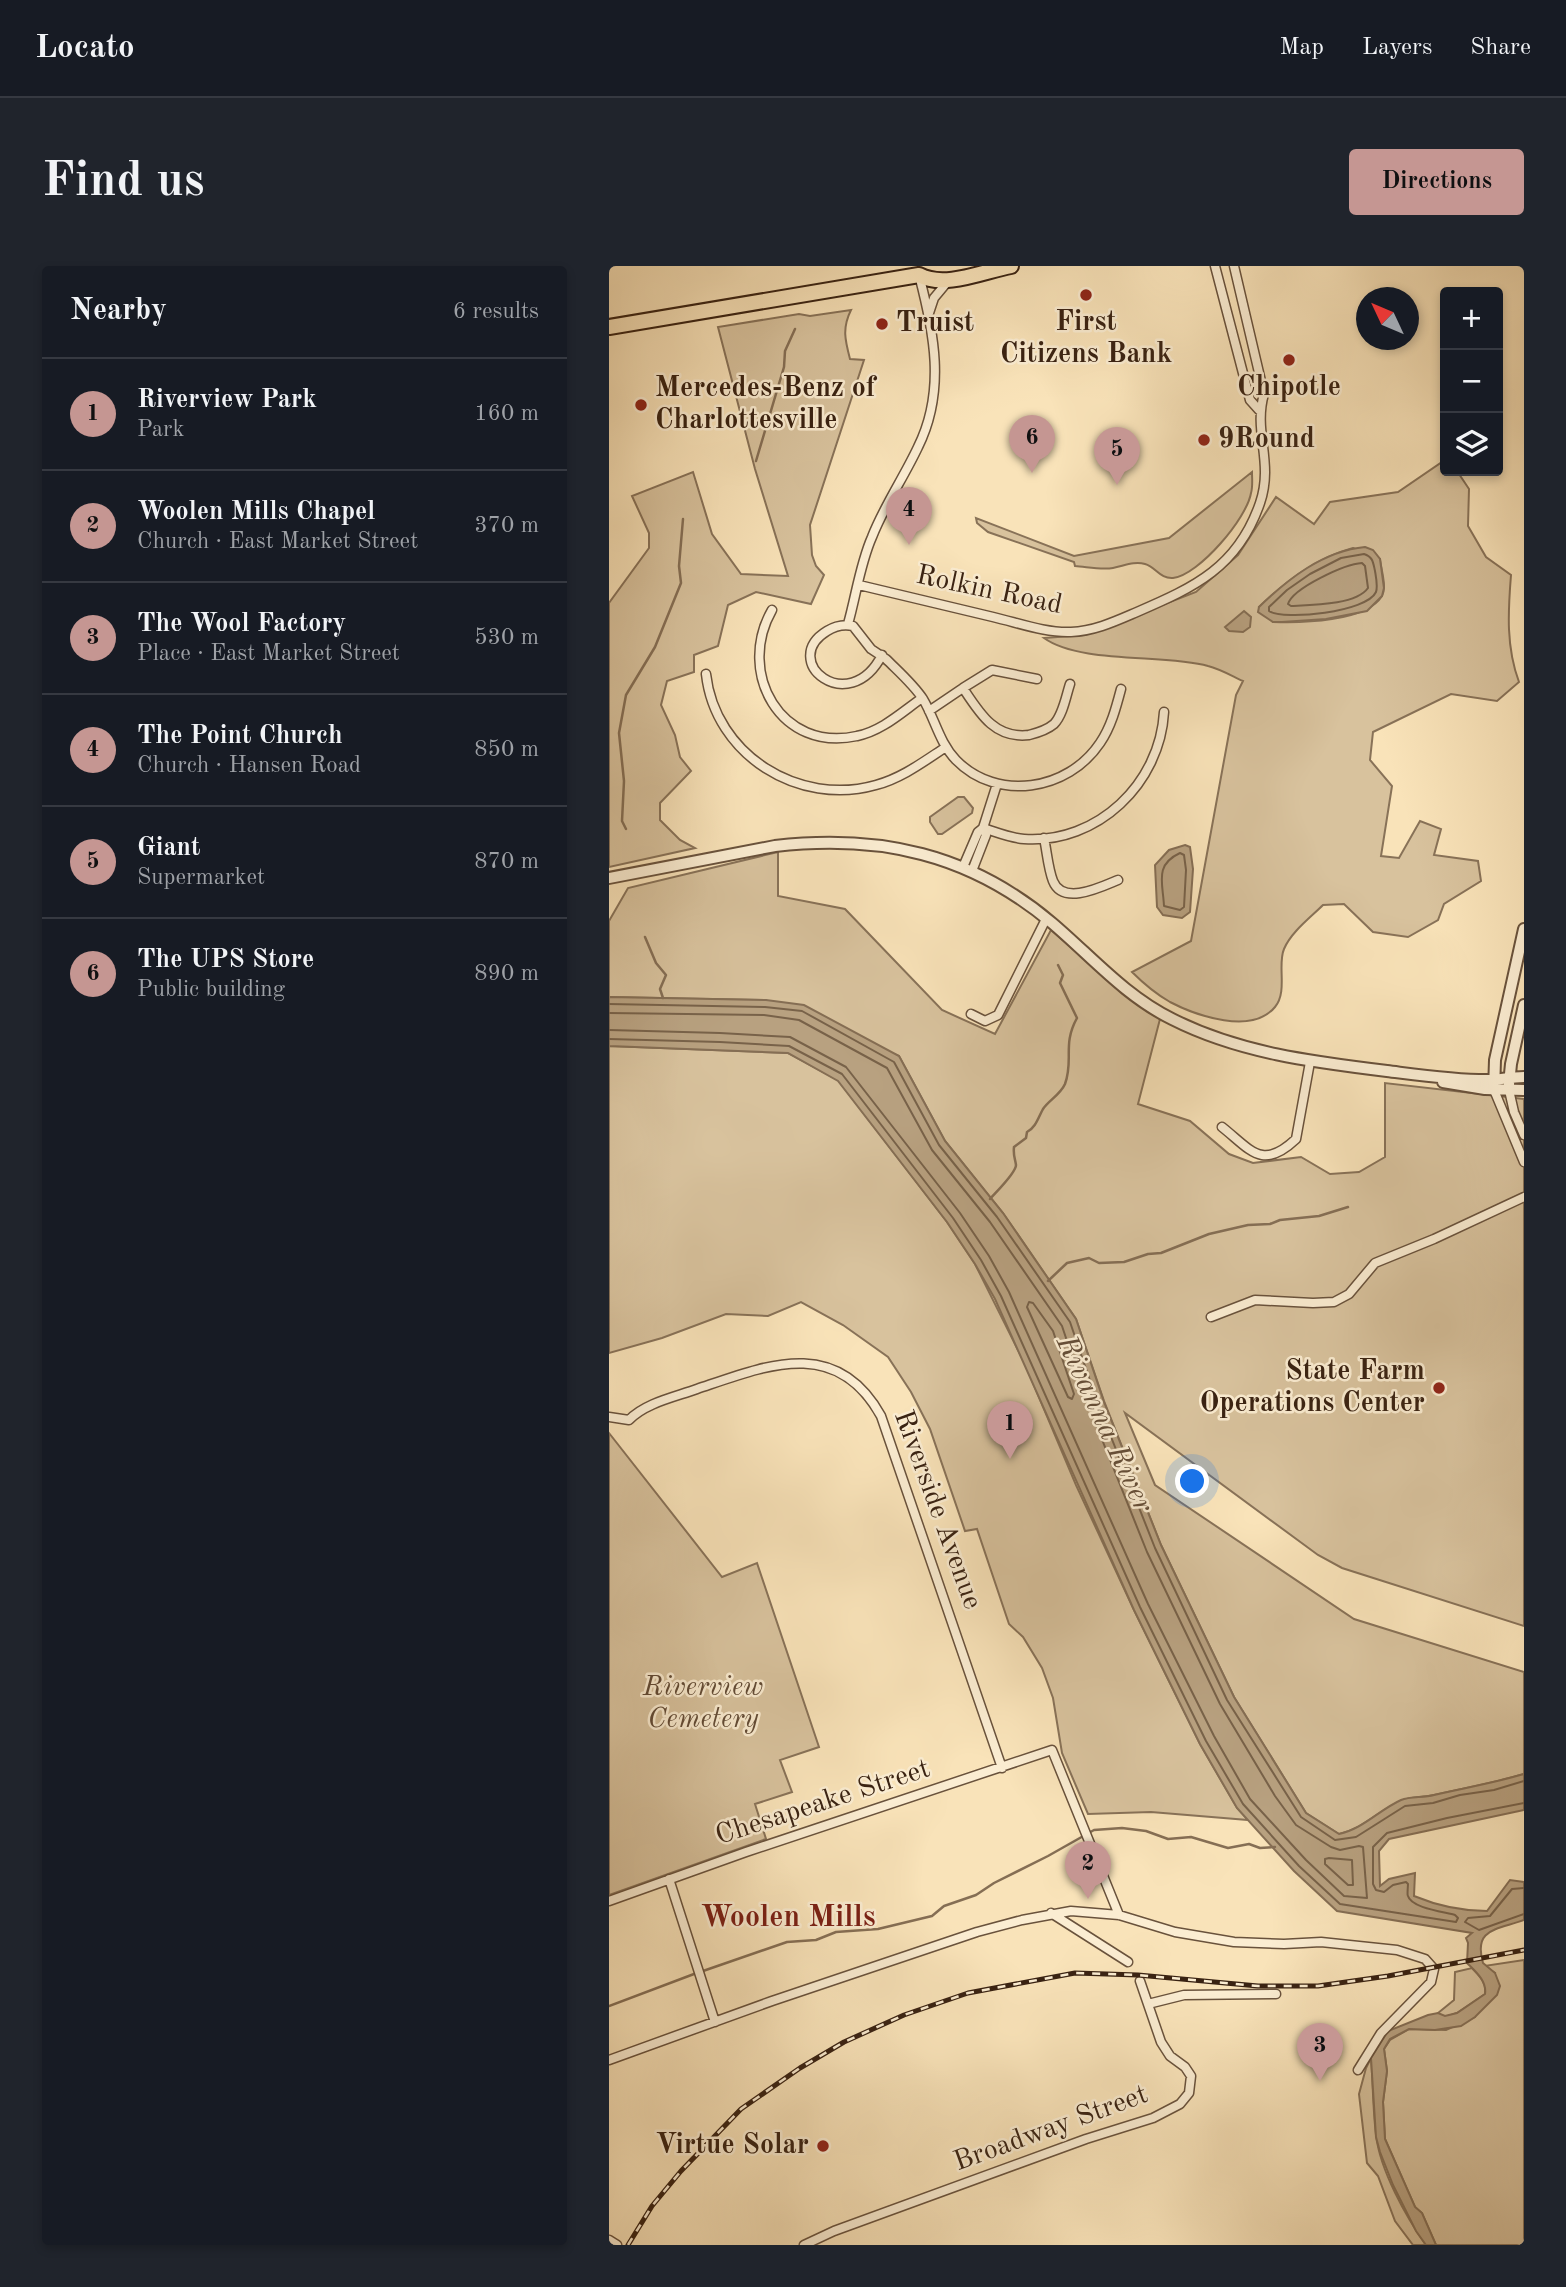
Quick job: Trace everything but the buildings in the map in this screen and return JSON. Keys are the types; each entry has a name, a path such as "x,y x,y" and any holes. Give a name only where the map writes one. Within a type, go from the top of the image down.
{"highway":[{"path":"609,327 919,275 932,266"},
{"path":"919,275 926,279 950,279 1011,266"}],"street":[{"name":"Rolkin Road","path":"1215,266 1250,400 1259,410"},
{"name":"Rolkin Road","path":"859,584 1040,629 1062,632 1099,627 1189,589 1207,577 1233,551 1250,527 1267,478 1259,410 1263,394 1234,266"},
{"path":"848,624 873,532 929,422 936,379 929,313 919,275"},
{"path":"929,313 934,298 950,279"},
{"path":"772,610 759,640 760,677 777,710 795,725 830,737 859,736 881,727 922,698"},
{"path":"882,656 871,672 853,683 831,684 818,676 811,663 813,645 824,633 848,624 857,629 871,649 882,656 910,682 922,698 946,747 963,766 997,785 1030,786 1072,772 1100,744 1121,689"},
{"path":"929,711 992,670 1037,679"},
{"path":"706,674 715,707 739,747 765,769 797,784 844,790 874,786 905,774 946,747"},
{"path":"963,688 981,715 999,731 1016,736 1038,733 1054,724 1070,684"},
{"path":"982,828 1018,838 1044,838 1068,834 1089,826 1124,802 1144,778 1155,756 1164,712"},
{"path":"967,869 997,785"},
{"path":"1044,838 1053,881 1059,890 1073,894 1118,880"},
{"path":"609,878 775,846 827,842 897,848 967,869 994,883 1047,919 1133,995 1169,1018 1244,1047 1310,1062 1411,1074 1452,1084 1493,1085 1509,1090 1524,1090"},
{"path":"971,1014 985,1021 998,1015 1047,919"},
{"path":"1524,929 1500,1035 1493,1085 1524,1162"},
{"path":"1524,1005 1509,1078 1514,1112 1524,1135"},
{"path":"1222,1127 1260,1156 1271,1156 1291,1143 1296,1139 1310,1062"},
{"path":"1493,1085 1509,1078 1524,1077"},
{"path":"1211,1317 1255,1300 1334,1302 1349,1294 1375,1263 1434,1239 1524,1196"},
{"name":"Riverside Avenue","path":"609,1417 629,1420 647,1408 751,1370 779,1363 819,1365 845,1376 857,1385 867,1394 881,1416 1002,1768"},
{"name":"Chesapeake Street","path":"609,1900 1052,1750 1119,1916"},
{"path":"669,1879 715,2022"},
{"path":"609,2060 977,1932 1051,1913 1085,1911 1119,1916 1160,1929 1234,1942 1321,1942 1397,1950 1429,1961 1434,1973 1431,1982 1381,2033 1358,2070"},
{"path":"1051,1913 1128,1962"},
{"name":"Broadway Street","path":"804,2245 834,2231 1109,2131 1153,2118 1180,2104 1189,2094 1191,2077 1185,2067 1165,2049 1140,1981"},
{"path":"1148,2004 1184,1995 1276,1994"},
{"path":"609,2240 617,2245"}],"green space":[{"path":"851,310 845,334 850,359 864,360 810,525 812,555 816,566 824,575 811,604 756,592 728,605 718,646 694,655 694,672 667,681 661,705 675,735 680,757 691,771 660,803 660,820 680,840 695,848 609,867 609,603 649,548 649,533 632,496 693,472 712,534 741,574 788,576 755,469 718,327 799,314 810,316"},
{"path":"1440,463 1440,476 1460,476 1469,489 1468,526 1486,557 1511,575 1510,643 1519,682 1497,701 1451,694 1373,732 1370,760 1392,786 1381,856 1399,858 1420,821 1441,829 1434,855 1478,861 1481,881 1444,904 1438,920 1408,937 1373,932 1344,904 1323,905 1296,931 1284,949 1281,993 1275,1007 1253,1020 1209,1017 1170,1002 1132,972 1191,941 1236,695 1243,681 1208,666 1190,662 1079,652 1044,638 1085,635 1196,592 1238,555 1276,497 1314,524 1330,502 1398,492","holes":["1353,548 1380,559 1384,583 1382,596 1374,605 1348,616 1300,622 1273,622 1259,607 1302,572 1339,552"]},
{"path":"1252,472 1248,504 1231,530 1196,567 1173,578 1165,577 1141,563 1108,569 1075,566 1074,562 988,532 977,523 976,518 1074,556 1169,538"},
{"path":"958,797 964,797 973,808 972,813 942,834 938,834 930,822 930,817"},
{"path":"778,852 778,896 845,909 942,1010 995,1034 1051,930 1123,993 1160,1019 1138,1104 1190,1121 1229,1154 1253,1163 1301,1157 1330,1174 1359,1172 1385,1157 1385,1083 1524,1099 1524,1626 1342,1568 1318,1555 1125,1413 1155,1485 1354,1619 1524,1672 1524,1774 1430,1796 1405,1799 1356,1828 1339,1834 1306,1813 1234,1697 1161,1545 1104,1401 1076,1319 1003,1213 945,1141 899,1056 765,1000 609,997 609,921 628,888"},
{"path":"609,1046 788,1053 838,1080 947,1222 975,1264 1025,1364 1076,1485 1134,1610 1200,1744 1237,1808 1248,1820 1151,1812 1088,1814 1062,1753 1053,1698 1042,1668 1023,1637 1009,1624 977,1529 965,1531 930,1429 911,1392 888,1357 843,1325 801,1302 768,1316 726,1314 662,1338 609,1353"},
{"name":"Riverview Cemetery","path":"609,1433 722,1577 757,1563 819,1747 780,1760 792,1792 755,1804 766,1839 609,1895"},
{"path":"1524,1960 1524,2245 1436,2245 1422,2213 1415,2207 1385,2139 1383,2102 1387,2071 1384,2049 1390,2040 1409,2029 1446,2030 1475,2017 1495,1973 1484,1966"},
{"path":"1472,1968 1484,1983 1485,1994 1457,2013 1445,2017 1438,2013 1454,2000 1455,1972"},
{"path":"1371,2058 1378,2149 1402,2207 1426,2245 1413,2245 1395,2221 1378,2176 1367,2163 1359,2094"}],"water":[{"path":"1365,547 1373,550 1380,559 1384,588 1382,596 1367,611 1326,619 1282,622 1273,622 1258,612 1259,607 1270,597 1307,568 1335,554"},
{"path":"1244,611 1251,617 1250,627 1243,632 1229,631 1225,627"},
{"path":"1185,845 1190,847 1193,869 1190,912 1182,918 1163,915 1157,907 1155,865 1169,850"},
{"name":"Rivanna River","path":"609,997 766,1000 804,1005 899,1056 945,1141 1003,1213 1076,1319 1104,1402 1161,1545 1234,1697 1306,1813 1339,1834 1356,1828 1401,1800 1524,1774 1524,1810 1389,1839 1379,1851 1380,1886 1389,1879 1415,1873 1414,1896 1450,1907 1487,1911 1510,1880 1524,1882 1524,1920 1490,1932 1481,1943 1483,1963 1495,1973 1500,1986 1497,1995 1475,2017 1461,2026 1435,2030 1409,2029 1390,2039 1384,2049 1387,2071 1383,2102 1385,2139 1415,2207 1422,2213 1436,2245 1426,2245 1416,2231 1380,2152 1376,2137 1371,2058 1388,2031 1428,2015 1438,2013 1445,2016 1457,2013 1485,1994 1483,1981 1467,1963 1466,1938 1472,1933 1337,1911 1294,1871 1237,1808 1200,1744 1134,1610 995,1299 947,1222 838,1081 788,1053 609,1046"}],"waterway":[{"path":"756,461 784,367 785,351 795,329"},
{"path":"626,829 622,821 624,781 619,733 626,695 655,647 681,583 679,566 683,519"},
{"path":"645,937 656,963 666,975 660,989 663,998"},
{"path":"990,1199 1015,1168 1014,1147 1026,1138 1027,1132 1035,1125 1043,1109 1065,1084 1069,1067 1070,1036 1077,1018 1060,983 1063,975 1058,965"},
{"path":"1048,1281 1067,1263 1089,1258 1099,1263 1124,1262 1148,1254 1161,1253 1209,1234 1248,1225 1319,1216 1348,1207"},
{"path":"703,1971 787,1942 816,1940 836,1932 878,1929 932,1916 944,1906 976,1895 1094,1830 1122,1828 1146,1831 1168,1839 1191,1837 1228,1848 1249,1844 1260,1848 1275,1847"},
{"path":"609,2006 694,1974"}],"railway":[{"path":"628,2245 652,2206 681,2171 741,2109 800,2068 844,2042 904,2015 968,1993 1075,1973 1138,1975 1258,1986 1318,1986 1388,1976 1524,1950"}],"place":[{"name":"First Citizens Bank","path":"1086,295"},
{"name":"Truist","path":"882,324"},
{"name":"Chipotle","path":"1289,360"},
{"name":"Mercedes-Benz of Charlottesville","path":"641,405"},
{"name":"9Round","path":"1204,440"},
{"name":"The UPS Store","path":"1032,473"},
{"name":"Giant","path":"1117,485"},
{"name":"The Point Church","path":"909,545"},
{"name":"State Farm Operations Center","path":"1439,1388"},
{"name":"Riverview Park","path":"1010,1459"},
{"name":"Woolen Mills Chapel","path":"1088,1899"},
{"name":"The Wool Factory","path":"1320,2081"},
{"name":"Virtue Solar","path":"823,2146"}],"district":[{"name":"Woolen Mills","path":"788,1918"}]}
